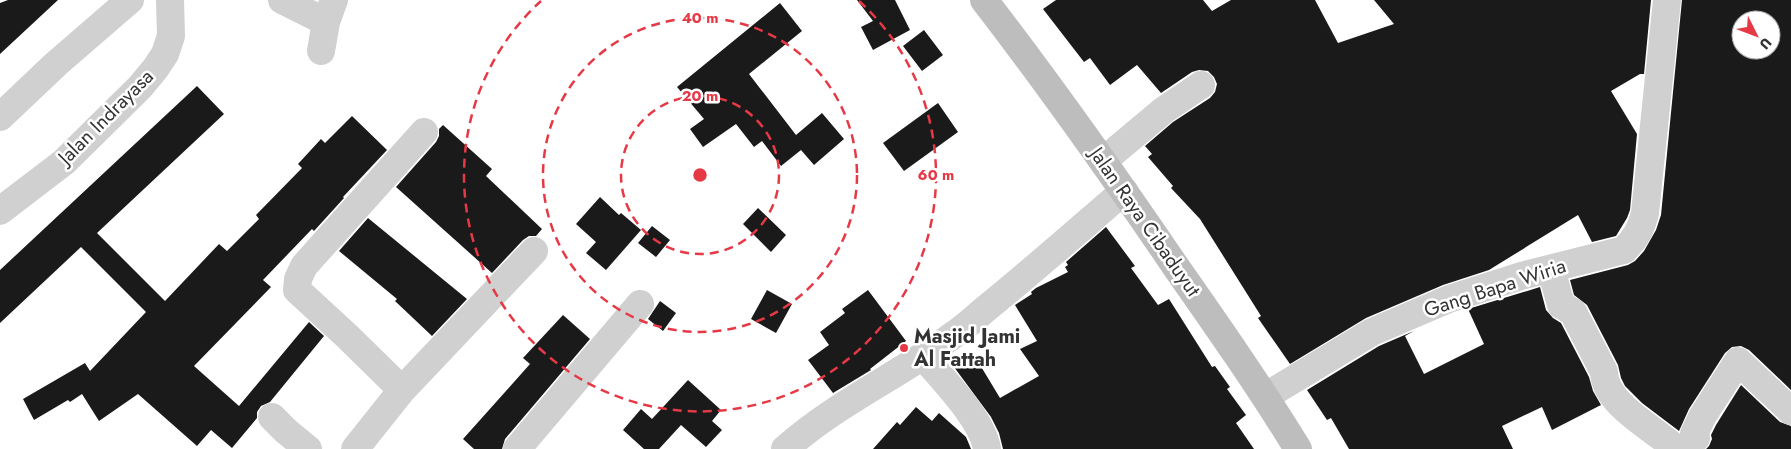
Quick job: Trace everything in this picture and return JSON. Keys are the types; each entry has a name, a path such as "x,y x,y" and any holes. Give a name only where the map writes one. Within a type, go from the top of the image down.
{"main road":[{"name":"Jalan Raya Cibaduyut","path":"984,0 1050,86 1104,161 1266,396 1298,449"}],"street":[{"name":"Jalan Indrayasa","path":"0,211 64,162 140,87 155,69 165,54 171,36 170,0"},
{"path":"282,0 330,11 322,51"},
{"name":"Gang Bapa Wiria","path":"1266,396 1372,332 1449,299 1624,250 1635,239 1641,228 1645,213 1667,0"},
{"path":"0,117 125,2"},
{"path":"1104,161 1164,110 1201,85"},
{"path":"402,390 296,290 304,266 424,132"},
{"path":"785,449 804,432 833,412 953,336 1124,191"},
{"path":"355,449 402,390 534,251"},
{"path":"1551,269 1562,305 1574,312 1604,372 1604,382 1617,402 1691,446 1694,434 1702,418 1738,361 1791,411"},
{"path":"517,449 640,304"},
{"path":"923,356 975,421 987,449"},
{"path":"272,417 286,432 308,449"}],"building":[{"path":"8,0 58,0 0,54 0,3"},
{"path":"857,0 895,0 910,30 873,50 861,27 873,21"},
{"path":"1056,0 1203,0 1212,11 1231,0 1315,0 1338,43 1394,24 1374,0 1651,0 1644,74 1640,74 1611,91 1637,134 1630,210 1616,236 1592,242 1578,215 1489,270 1443,285 1366,318 1290,364 1258,318 1261,316 1200,219 1171,188 1173,186 1148,157 1152,154 1145,146 1173,122 1210,98 1215,92 1217,84 1214,77 1208,71 1199,70 1192,72 1161,93 1137,65 1110,85 1090,58 1084,62 1043,9"},
{"path":"1682,0 1791,0 1791,390 1749,350 1741,346 1732,347 1725,353 1689,409 1679,431 1642,403 1625,386 1618,365 1587,305 1574,295 1570,280 1628,265 1635,261 1644,251 1656,230 1661,215"},
{"path":"780,3 802,31 749,74 796,135 822,113 844,139 814,165 801,150 781,166 762,141 754,147 736,124 703,147 690,129 704,119 677,87"},
{"path":"924,30 943,55 922,71 903,46"},
{"path":"197,86 224,114 97,233 165,301 219,244 227,251 259,219 256,215 302,168 298,164 321,139 325,143 352,116 387,150 314,231 312,229 263,280 271,287 194,366 239,406 309,322 324,336 270,402 261,406 257,412 257,418 232,448 211,430 197,446 138,394 99,421 82,394 34,420 23,399 85,363 90,371 146,312 81,247 0,323 0,270"},
{"path":"938,103 958,132 904,171 883,143"},
{"path":"443,125 492,169 486,176 542,229 536,236 529,236 523,240 492,273 396,187 436,142 439,136 439,129"},
{"path":"600,197 619,215 621,213 641,230 606,270 586,253 596,242 576,224"},
{"path":"758,208 786,235 771,252 743,224"},
{"path":"368,218 467,299 432,336 395,301 397,299 339,251"},
{"path":"652,226 670,240 656,257 638,243"},
{"path":"1106,227 1135,266 1131,268 1158,305 1169,299 1212,367 1215,366 1230,387 1227,389 1246,415 1236,423 1254,449 1003,449 999,433 991,417 954,367 974,355 1000,398 1039,376 1020,349 1037,341 1015,305 1032,294 1031,292 1036,288 1068,272 1065,267 1068,265 1066,262"},
{"path":"1540,287 1546,310 1561,323 1601,405 1552,430 1542,407 1502,426 1513,449 1349,449 1331,418 1327,420 1307,390 1379,346 1414,331 1405,336 1424,374 1484,344 1468,309"},
{"path":"767,290 792,304 776,333 751,319"},
{"path":"868,290 906,341 871,370 833,393 808,360 829,345 820,332 845,313 842,309"},
{"path":"660,301 676,313 663,331 648,319"},
{"path":"563,315 590,339 505,439 502,449 474,449 463,439 530,364 523,358"},
{"path":"688,380 721,410 712,421 722,430 706,447 681,425 659,449 644,449 623,430 641,409 652,419"},
{"path":"1741,385 1780,422 1791,426 1791,449 1706,449 1712,439 1711,435 1716,425"},
{"path":"916,407 932,421 939,413 966,437 971,449 873,449 897,422 900,425"}],"place":[{"name":"Masjid Jami Al Fattah","path":"904,348"}]}
